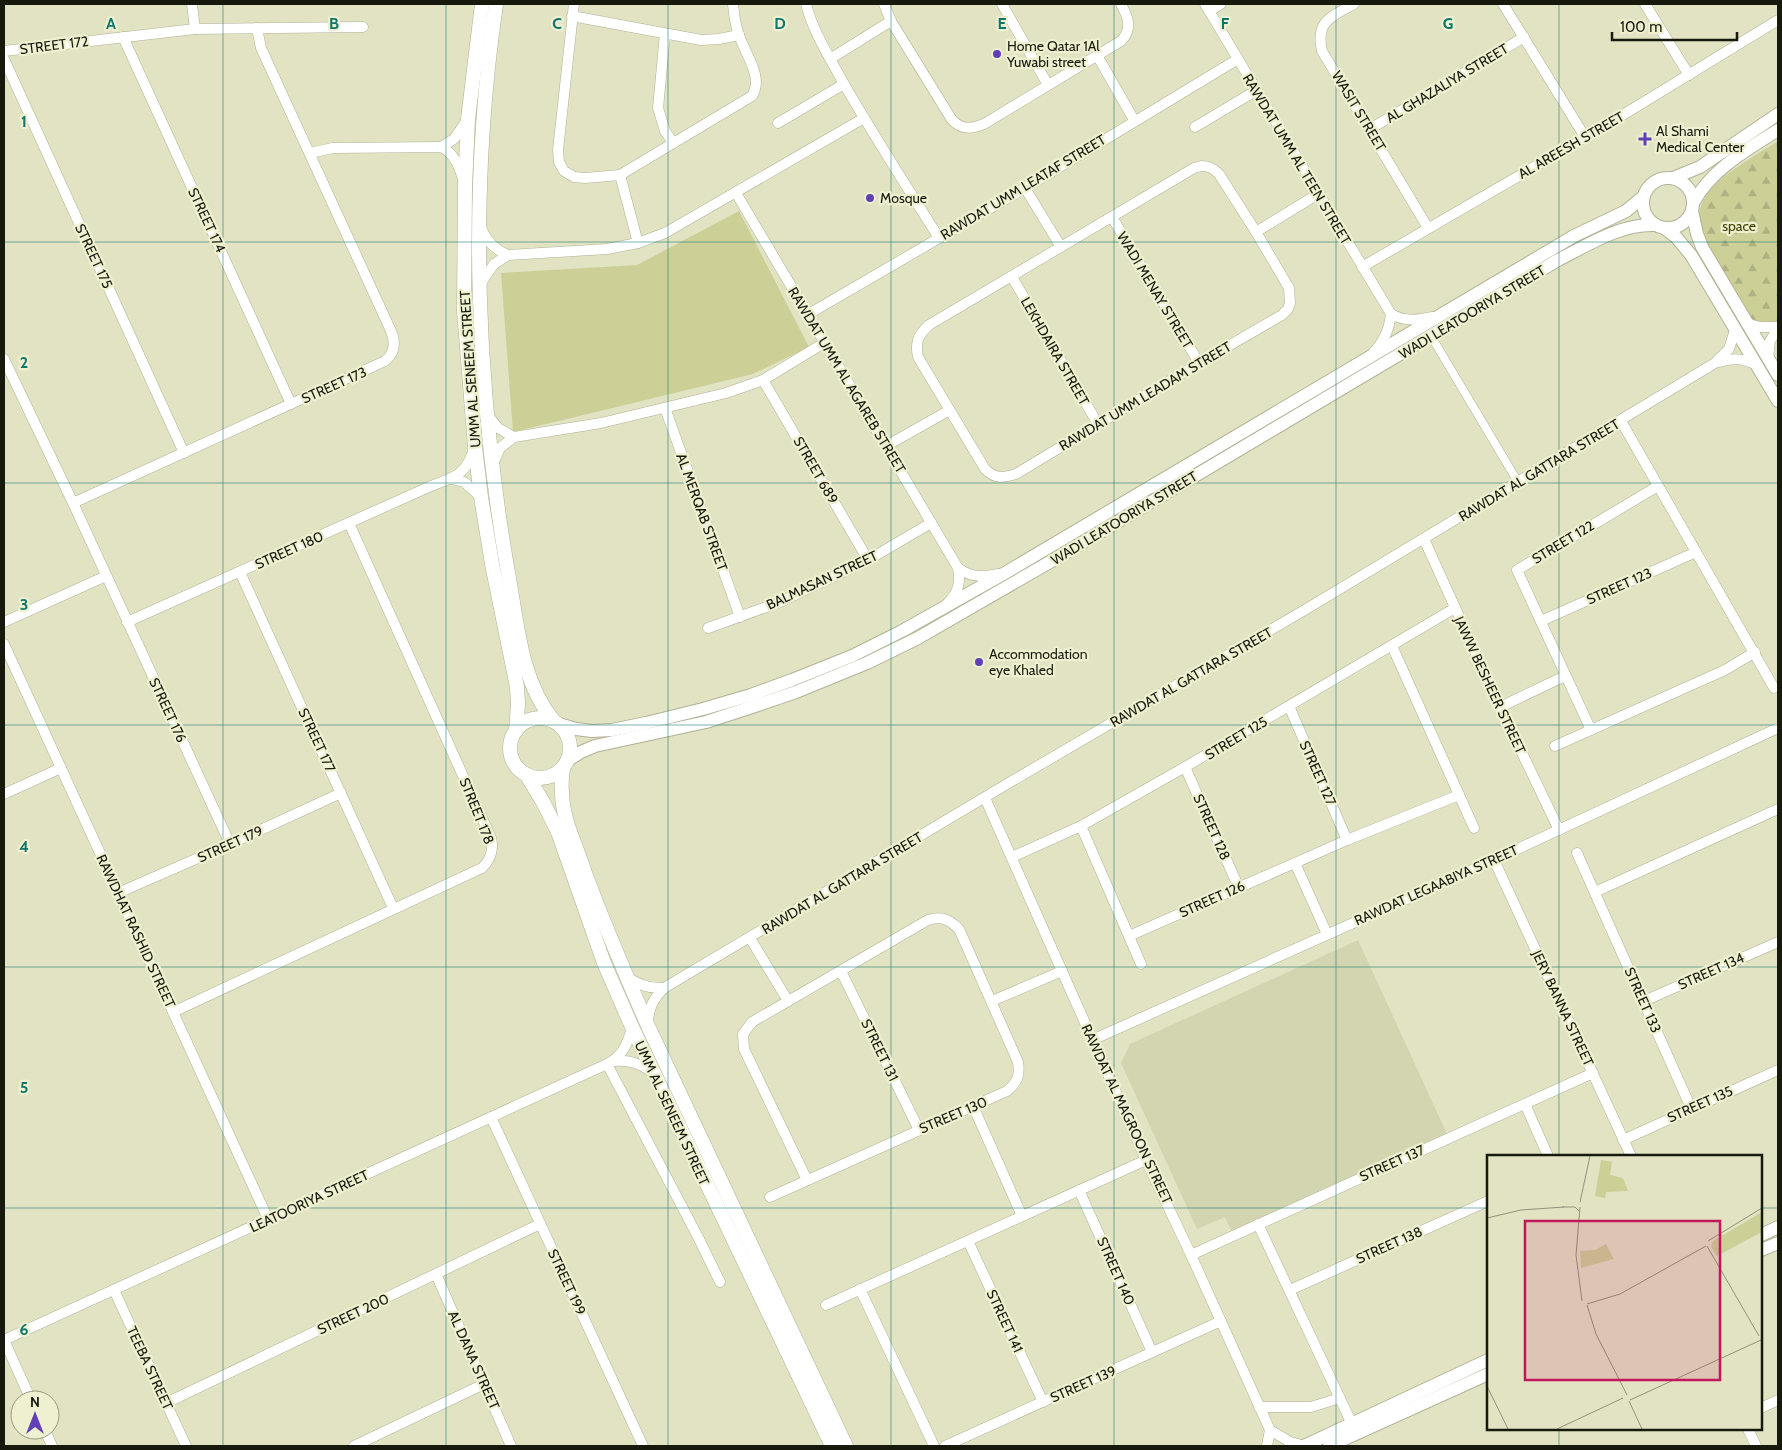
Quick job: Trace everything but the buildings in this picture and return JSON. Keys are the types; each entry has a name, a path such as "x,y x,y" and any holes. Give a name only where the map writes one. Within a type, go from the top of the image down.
{"main road":[{"name":"UMM AL SENEEM STREET","path":"482,4 468,119 465,187 464,310 481,497 492,564 517,687 516,730"},
{"name":"UMM AL SENEEM STREET","path":"496,4 487,78 483,139 480,226 481,343 501,534 527,669 539,701 556,722"},
{"path":"541,718 556,722 566,732 570,740 571,750 566,764 555,775 545,778 535,778 526,774 512,760 511,740 516,730 531,719 541,718"},
{"name":"UMM AL SENEEM STREET","path":"566,764 562,792 563,805 596,903 625,975 846,1446"},
{"name":"UMM AL SENEEM STREET","path":"526,774 558,832 604,963 652,1072 832,1446"}],"street":[{"path":"192,4 195,29"},
{"path":"574,4 558,150 559,162 564,171 574,177 585,178 620,175 752,96 757,84 739,35 733,4"},
{"path":"806,4 817,34 844,84 938,238"},
{"path":"884,4 891,21 952,120 965,129 975,128 984,124 1122,41 1126,35 1128,20 1121,4"},
{"path":"1002,4 1048,86"},
{"path":"1207,8 1221,4"},
{"name":"WASIT STREET","path":"1354,4 1326,21 1320,29 1322,51 1428,228"},
{"path":"1503,4 1585,137"},
{"path":"1645,4 1689,75"},
{"name":"RAWDAT UMM AL TEEN STREET","path":"1207,8 1390,314"},
{"path":"572,16 665,34 710,40 739,35"},
{"name":"AL AREESH STREET","path":"1362,268 1689,75 1778,20"},
{"path":"830,58 891,21"},
{"name":"STREET 172","path":"4,51 195,29 363,27"},
{"name":"STREET 173","path":"74,504 385,361 394,348 395,342 391,331 261,48 257,28"},
{"path":"665,34 658,108 665,131 673,143"},
{"name":"STREET 174","path":"124,37 291,404"},
{"name":"AL GHAZALIYA STREET","path":"1370,129 1524,38"},
{"path":"1098,57 1134,120"},
{"name":"STREET 175","path":"4,58 184,454"},
{"name":"RAWDAT UMM LEATAF STREET","path":"807,314 1025,188 1134,120 1238,59"},
{"path":"778,124 844,84"},
{"path":"1196,127 1256,90"},
{"path":"1778,114 1700,167 1673,178 1658,180 1648,188 1643,198 1643,206 1649,220 1676,237 1741,326 1763,361 1778,401"},
{"path":"481,283 494,264 508,255 607,249 638,243 665,232 864,118"},
{"path":"310,153 333,148 441,147 454,139 468,119"},
{"path":"1660,226 1673,228 1688,219 1709,179 1721,168 1778,130"},
{"path":"441,147 456,160 465,187"},
{"name":"RAWDAT UMM LEADAM STREET","path":"1208,166 1215,169 1219,174 1256,232 1289,288 1290,302 1288,309 1282,315 1016,474 998,478 985,469 948,411 918,357 917,340 930,325 1062,248 1194,168 1208,166"},
{"path":"620,175 638,243"},
{"path":"1673,178 1681,181 1692,194 1697,234 1741,326"},
{"path":"1025,188 1062,248"},
{"name":"RAWDAT UMM AL AGAREB STREET","path":"736,193 958,568"},
{"path":"1256,232 1318,194"},
{"name":"WADI LEATOORIYA STREET","path":"556,722 576,729 592,731 612,730 703,710 792,680 852,656 943,609 1574,236 1626,211 1643,198"},
{"name":"WADI MENAY STREET","path":"1112,217 1199,363"},
{"name":"WADI LEATOORIYA STREET","path":"566,764 595,746 706,722 796,692 867,663 918,638 1583,247 1633,226 1643,224 1660,226"},
{"path":"480,226 490,244 508,255"},
{"name":"LEKHDAIRA STREET","path":"1012,277 1098,424"},
{"path":"1372,355 1385,338 1390,314 1413,321 1438,316"},
{"path":"1741,326 1778,328"},
{"name":"RAWDAT AL GATTARA STREET","path":"1715,363 1729,349 1741,326"},
{"path":"1763,361 1770,341 1778,328"},
{"path":"1430,336 1518,482"},
{"path":"493,464 500,448 514,437 601,423 726,393 763,380 824,343"},
{"name":"RAWDAT AL GATTARA STREET","path":"648,1026 650,1006 664,988 1424,539 1715,363 1737,358 1763,361"},
{"name":"STREET 176","path":"4,359 74,504 230,844"},
{"path":"1763,361 1778,375"},
{"name":"STREET 689","path":"763,380 868,560"},
{"name":"AL MERQAB STREET","path":"664,408 740,617"},
{"path":"886,446 948,411"},
{"path":"488,414 498,428 514,437"},
{"path":"1621,421 1774,688"},
{"name":"STREET 180","path":"127,622 431,486 452,479 464,470 475,447"},
{"path":"452,479 470,486 481,497"},
{"name":"STREET 122","path":"1591,730 1518,570 1658,486"},
{"name":"BALMASAN STREET","path":"708,628 780,602 868,560 931,523"},
{"name":"STREET 178","path":"173,1012 482,868 489,861 493,846 349,524"},
{"name":"JAWW BESHEER STREET","path":"1424,539 1500,707 1559,830"},
{"name":"STREET 123","path":"1541,621 1696,552"},
{"path":"958,568 966,574 980,577 1005,573"},
{"path":"943,609 958,590 960,577 958,568"},
{"name":"STREET 177","path":"240,572 393,908"},
{"path":"4,622 106,576"},
{"name":"STREET 125","path":"1012,857 1081,826 1186,767 1455,608"},
{"name":"RAWDHAT RASHID STREET","path":"4,644 268,1219"},
{"path":"1392,646 1474,828"},
{"path":"1555,746 1725,670 1755,652"},
{"path":"1500,707 1565,676"},
{"name":"STREET 127","path":"1289,706 1347,840"},
{"name":"RAWDAT LEGAABIYA STREET","path":"1092,1040 1494,860 1778,728"},
{"name":"STREET 128","path":"1186,767 1239,888"},
{"path":"4,794 61,768"},
{"name":"STREET 179","path":"118,893 341,793"},
{"name":"STREET 126","path":"1129,936 1347,840 1458,795"},
{"name":"RAWDAT AL MAGROON STREET","path":"985,798 1146,1160 1270,1430"},
{"path":"1595,892 1778,809"},
{"path":"1081,826 1141,964"},
{"name":"STREET 133","path":"1577,853 1691,1108"},
{"name":"JERY BANNA STREET","path":"1494,860 1630,1155"},
{"path":"1296,863 1327,934"},
{"name":"STREET 130","path":"770,1197 1007,1091 1018,1080 1018,1062 992,1001 958,929 952,922 944,918 928,920 752,1022 743,1034 744,1048 807,1180"},
{"path":"750,938 788,1001"},
{"name":"STREET 134","path":"1644,1001 1778,942"},
{"name":"STREET 131","path":"841,970 919,1130"},
{"path":"992,1001 1062,971"},
{"path":"625,975 643,986 664,988"},
{"path":"610,1063 626,1046 632,1027"},
{"path":"610,1063 624,1060 635,1062 652,1072"},
{"path":"610,1063 720,1282"},
{"name":"LEATOORIYA STREET","path":"4,1340 610,1063"},
{"name":"STREET 135","path":"1623,1140 1778,1070"},
{"name":"STREET 137","path":"1191,1255 1593,1073"},
{"path":"1525,1104 1548,1155"},
{"path":"973,1106 1022,1216"},
{"name":"STREET 199","path":"491,1117 642,1446"},
{"path":"826,1304 1146,1160"},
{"name":"STREET 140","path":"1079,1190 1152,1352"},
{"name":"STREET 138","path":"1290,1290 1487,1201"},
{"name":"STREET 200","path":"166,1403 540,1224"},
{"path":"1258,1224 1352,1424"},
{"path":"1762,1235 1778,1227"},
{"name":"STREET 141","path":"968,1241 1043,1402"},
{"path":"1762,1250 1778,1242"},
{"name":"AL DANA STREET","path":"436,1274 512,1446"},
{"path":"860,1289 934,1446"},
{"name":"TEEBA STREET","path":"114,1290 186,1446"},
{"name":"STREET 139","path":"945,1446 1221,1321"},
{"path":"4,1340 26,1390"},
{"path":"1267,1446 1270,1430 1290,1442 1305,1446 1487,1360"},
{"path":"1329,1446 1487,1374"},
{"path":"354,1446 484,1384"},
{"path":"1259,1407 1311,1407 1340,1398"},
{"path":"1762,1408 1778,1400"},
{"path":"1748,1430 1756,1446"}],"shaded area":[{"path":"1358,940 1447,1134 1232,1232 1225,1217 1197,1229 1121,1063 1130,1044"}],"green space":[{"name":"space","path":"1778,141 1778,321 1764,323 1757,322 1751,318 1720,271 1701,233 1699,215 1701,205 1706,196 1719,181"},
{"path":"739,211 809,347 753,374 513,432 501,273 637,265"}],"place":[{"name":"Home Qatar 1Al Yuwabi street","path":"997,54"},
{"name":"Al Shami Medical Center","path":"1645,139"},
{"name":"Mosque","path":"870,198"},
{"name":"Accommodation eye Khaled","path":"979,662"}]}
